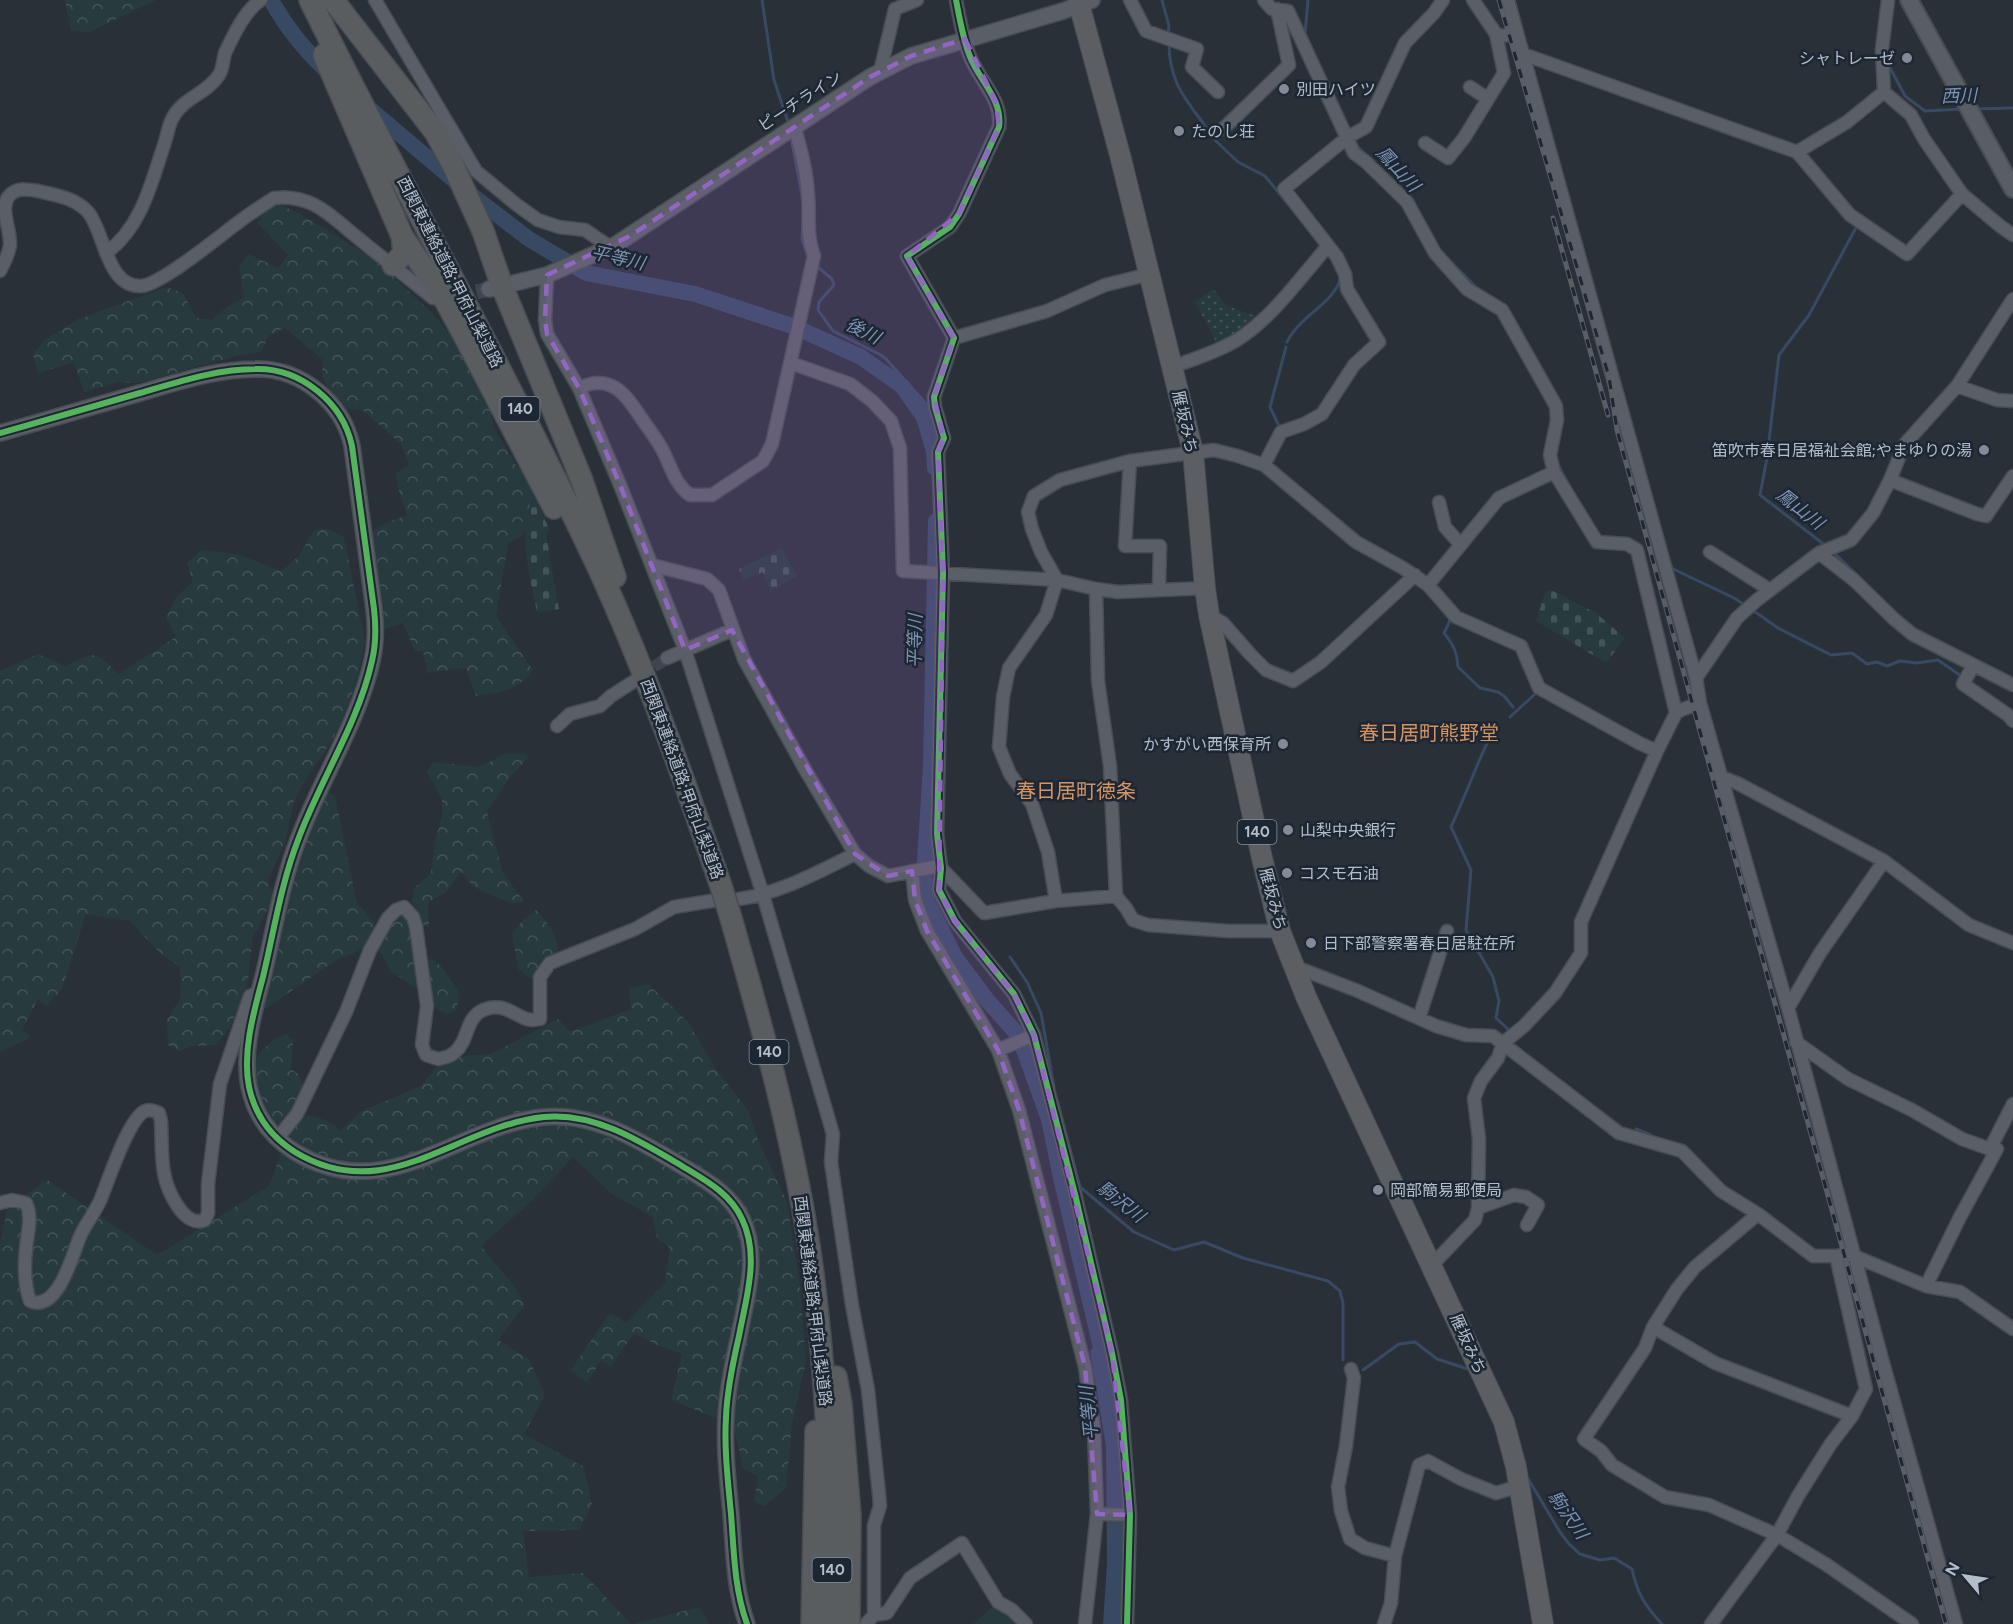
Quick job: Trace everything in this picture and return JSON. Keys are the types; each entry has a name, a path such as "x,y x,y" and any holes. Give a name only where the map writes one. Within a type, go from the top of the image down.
{"highway":[{"path":"302,0 364,152 402,236 448,299 639,674"},
{"name":"西関東連絡道路;甲府山梨道路","path":"310,0 548,464 598,567 639,674 665,726 727,900 765,1039 800,1191 813,1273 826,1406 832,1517 832,1624"},
{"path":"333,0 436,133 453,165 483,231 496,287 581,478 652,676 665,726"},
{"name":"雁坂みち","path":"1083,2 1193,452 1204,588 1280,931 1307,999 1504,1422 1520,1486 1544,1624"},
{"path":"393,265 404,253 402,236"},
{"path":"800,1191 817,1267 841,1404 832,1517 812,1624"},
{"path":"832,1517 849,1624"}],"main road":[{"path":"1908,0 2013,189"}],"street":[{"path":"375,0 476,171 537,220 559,227 585,230 610,247"},
{"path":"880,72 895,9 917,0"},
{"path":"956,0 971,59 996,102 1001,116 999,127 959,214 950,227 908,256 954,338 934,397 934,407 944,438 938,452 943,573 937,834 939,890 955,921 1014,994 1034,1035 1075,1194 1121,1400 1130,1515 1127,1624"},
{"path":"1130,0 1146,31 1197,49 1192,67 1218,92"},
{"path":"1264,0 1272,9 1288,11 1354,153 1407,202 1435,253 1467,289 1502,310 1557,406 1557,420 1550,454 1554,472 1597,542 1627,544 1637,550 1679,712"},
{"path":"1264,465 1281,432 1304,424 1322,414 1354,365 1379,342 1347,289 1345,274 1328,246 1284,189 1348,137 1366,127 1405,43 1434,13 1443,0"},
{"path":"1425,143 1448,158 1504,73 1496,34 1473,0"},
{"path":"1508,0 1696,678 1700,703 1788,1008 1956,1624"},
{"path":"1888,0 1882,49 1884,92 1911,115 1924,139 1962,194 2013,235"},
{"name":"ピーチライン","path":"496,287 547,275 592,256 630,236 794,126 880,72 912,56 1083,2"},
{"path":"106,253 120,243 135,223 149,189 172,118 184,103 204,90 219,75 225,55 256,3"},
{"path":"1223,129 1289,65 1277,9"},
{"path":"1496,34 1503,36 1517,33"},
{"path":"1523,54 1797,152 1850,215 1907,254 1962,194"},
{"path":"1470,87 1488,99"},
{"path":"1797,152 1847,122 1884,92"},
{"path":"579,388 597,382 606,383 621,391 664,451 676,481 690,495 712,495 763,461 770,450 814,256 808,239 808,195 804,166 794,126"},
{"path":"0,271 10,247 3,206 6,198 19,189 60,196 79,204 95,224 106,253 119,276 131,284 146,285 172,272 274,198 288,196 300,198 330,213 362,242 433,298 448,299"},
{"path":"1172,367 1216,351 1237,340 1261,322 1328,246"},
{"path":"954,338 1047,311 1105,285 1150,274"},
{"path":"547,275 545,320 547,334 579,388 685,650 763,895 833,1134 831,1162 852,1305 868,1390 880,1506 874,1525 870,1620 887,1613 910,1578 962,1543 998,1602 1012,1610 1026,1624"},
{"path":"1696,678 1737,618 1819,553 1851,540 1873,513 1904,445 1957,386 2013,299"},
{"path":"792,358 850,384 872,401 891,421 900,448 903,571 1057,580 1096,589 1118,591 1204,588"},
{"path":"0,433 189,379 258,368 289,375 311,386 336,409 344,421 352,446 375,609 376,630 373,660 350,724 298,840 281,895 249,1040 247,1066 250,1089 262,1120 277,1139 312,1162 346,1170 377,1172 411,1163 520,1121 547,1117 571,1118 594,1122 634,1139 717,1188 731,1200 744,1221 752,1253 750,1278 726,1416 734,1570 742,1612 747,1624"},
{"path":"1957,386 1997,400 2013,401"},
{"path":"1056,901 1048,852 1032,804 1010,774 999,747 1003,697 1009,668 1046,615 1057,580 1041,552 1028,512 1034,496 1060,480 1130,460 1214,450 1264,465 1356,542 1415,575 1428,585 1456,617 1521,646 1539,688 1657,751"},
{"path":"1130,460 1125,546 1160,546 1159,588"},
{"path":"1428,585 1499,498 1554,472"},
{"path":"1890,480 1986,516 2013,476"},
{"path":"1999,498 2013,497"},
{"path":"1439,502 1445,527 1461,545"},
{"path":"1710,552 1770,590"},
{"path":"1819,553 1854,580 1894,620 1969,673 2013,685"},
{"path":"652,565 707,579 719,590 744,659 855,854 869,866 888,876 937,867"},
{"path":"1209,615 1223,623 1266,670 1293,681 1322,662 1415,575"},
{"path":"1096,589 1098,681 1110,766 1116,897 1133,920 1148,924 1228,931 1280,931"},
{"path":"667,658 732,630"},
{"path":"1969,673 1963,684 2008,715 2013,721"},
{"path":"557,726 570,714 600,706 639,674"},
{"path":"1432,1265 1475,1221 1478,1208 1479,1139 1474,1098 1480,1081 1498,1058 1503,1043 1524,1026 1555,993 1581,953 1581,922 1657,751 1679,712 1700,703"},
{"path":"1721,777 1737,783 1884,861 1969,925 2013,942"},
{"path":"277,1139 297,1114 346,1012 370,950 388,918 396,910 405,907 413,917 416,927 427,1006 422,1045 426,1055 438,1059 455,1052 463,1044 470,1022 484,1009 504,1007 527,1020 540,1019 540,977 550,963 635,928 674,907 763,895 806,878 855,854"},
{"path":"1788,1008 1820,953 1884,861"},
{"path":"937,867 984,913 1056,901 1116,897"},
{"path":"912,872 915,900 927,931 998,1050 1019,1110 1085,1367 1094,1430 1097,1514 1085,1624"},
{"path":"1419,1018 1447,931"},
{"path":"1293,966 1358,991 1436,1026 1466,1035 1493,1036 1619,1133 1682,1151 1721,1191 1758,1214 1813,1256 1845,1254 1854,1256 1926,1286 1960,1292 2013,1329"},
{"path":"0,1203 12,1200 26,1203 31,1213 26,1248 25,1285 30,1301 38,1303 48,1299 60,1287 82,1233 99,1203 122,1144 137,1118 145,1111 151,1110 159,1113 161,1121 164,1172 168,1186 184,1215 194,1222 205,1220 208,1213 208,1184 220,1084 250,996 259,992"},
{"path":"998,1050 1034,1035"},
{"path":"1796,1042 1848,1079 1912,1110 1962,1139 1990,1149 1997,1149 1926,1286"},
{"path":"1990,1149 2013,1104"},
{"path":"1478,1208 1514,1195 1526,1197 1538,1205 1527,1225"},
{"path":"1758,1214 1695,1267 1677,1289 1653,1327 1645,1348 1584,1439 1601,1451 1612,1465 1665,1497 1709,1505 1777,1535 1827,1565 1912,1624"},
{"path":"1711,1624 1777,1535 1798,1496 1830,1445 1852,1416 1866,1389 1836,1256"},
{"path":"1653,1327 1715,1363 1852,1416"},
{"path":"1351,1369 1354,1378 1346,1446 1338,1487 1341,1511 1350,1539 1365,1548 1395,1556"},
{"path":"1384,1624 1391,1603 1395,1556 1419,1465 1428,1461 1461,1479 1496,1493 1520,1486"},
{"path":"1097,1514 1130,1515"}],"highlighted area":[{"path":"965,39 996,102 999,127 959,214 907,256 954,338 934,397 944,438 938,452 943,573 939,890 955,921 1014,994 1034,1035 1112,1353 1130,1515 1097,1514 1085,1367 1019,1110 998,1050 927,931 915,900 912,871 888,876 855,854 732,630 685,650 579,388 547,334 545,320 547,275 630,236 870,77 911,56"}],"green space":[{"path":"65,0 156,0 90,32 71,31"},
{"path":"269,205 283,206 302,215 371,257 431,312 453,337 491,409 493,427 517,467 531,478 535,498 530,504 524,534 508,544 496,616 533,670 515,686 501,692 476,696 466,668 427,673 423,651 415,651 403,623 383,629 377,626 364,541 383,524 407,516 397,485 396,474 409,465 401,444 363,411 334,406 322,375 323,360 285,328 268,336 262,352 236,356 138,383 118,382 84,392 74,362 38,373 33,355 44,340 79,319 166,287 183,293 196,318 212,320 227,307 244,297 239,267 249,254 278,268 288,255 257,222"},
{"path":"1213,289 1227,306 1264,319 1220,349 1195,302"},
{"path":"535,498 550,531 546,534 559,609 537,612 528,569 525,538 529,510"},
{"path":"328,529 344,537 365,642 345,717 294,801 285,843 268,880 274,897 253,937 247,987 230,1028 216,1045 193,1046 179,1051 168,1045 167,1020 181,997 180,967 160,953 129,920 86,914 62,989 47,1006 38,999 22,1030 31,1037 0,1052 0,671 38,654 65,666 94,655 119,674 176,637 166,618 177,596 193,582 187,563 201,550 237,554 281,571 299,556 314,530"},
{"path":"782,548 797,576 770,591 763,572 744,580 739,569"},
{"path":"1551,590 1596,613 1625,638 1606,663 1536,621 1545,593"},
{"path":"507,753 526,754 528,758 511,776 487,812 502,871 524,902 510,903 474,887 461,872 445,893 428,902 429,928 424,926 412,901 414,888 431,873 442,816 442,800 427,772 434,762 479,767"},
{"path":"324,790 335,796 357,903 375,923 363,949 335,961 262,1011 291,878"},
{"path":"536,910 552,930 557,941 558,953 543,964 534,981 518,969 512,934 523,920"},
{"path":"400,914 405,915 410,923 420,991 391,971 378,949 392,920"},
{"path":"431,959 441,966 460,993 456,1010 447,1015 432,1005 426,965"},
{"path":"648,984 688,1022 717,1071 748,1110 758,1140 787,1202 800,1284 806,1362 792,1424 786,1488 764,1506 754,1502 758,1477 743,1468 731,1415 716,1418 671,1400 682,1354 634,1333 611,1367 601,1360 587,1383 571,1370 610,1313 626,1323 665,1283 670,1248 657,1238 653,1217 612,1194 573,1157 534,1199 481,1246 514,1286 525,1305 498,1340 529,1359 545,1395 524,1434 584,1467 592,1505 579,1530 523,1531 529,1577 583,1573 631,1624 0,1624 0,1242 7,1211 47,1180 157,1255 269,1186 289,1132 307,1115 325,1120 341,1130 362,1111 421,1086 436,1068 464,1056 491,1054 558,1019 570,1032 631,1009 629,988"},
{"path":"286,1034 293,1040 291,1069 299,1075 305,1089 296,1111 278,1130 259,1098 252,1061 273,1040"},
{"path":"998,1602 1026,1624 973,1624"},
{"path":"699,1607 709,1624 634,1624"}],"water":[{"path":"1105,1332 1122,1444 1121,1624 1103,1624 1107,1563 1106,1446 1090,1351"}],"waterway":[{"name":"平等川","path":"271,0 297,39 329,73"},
{"name":"後川","path":"762,0 774,80 788,122"},
{"path":"1162,0 1169,26 1168,33"},
{"name":"鳳山川","path":"1305,34 1308,0"},
{"path":"1169,43 1172,69 1180,90 1208,130"},
{"name":"西川","path":"1888,64 1905,96 1925,111 1962,109"},
{"name":"平等川","path":"364,104 474,197 529,239 586,273 695,294 795,327 861,357 902,386 924,417 934,451 935,468"},
{"name":"西川","path":"1975,109 2013,108"},
{"path":"1215,140 1238,162 1265,176 1293,210"},
{"name":"後川","path":"792,143 802,195"},
{"name":"鳳山川","path":"1357,146 1367,156"},
{"name":"後川","path":"803,216 802,239 808,257"},
{"name":"鳳山川","path":"1826,546 1760,495 1767,458 1779,355 1809,315 1858,224"},
{"name":"鳳山川","path":"1448,259 1478,289"},
{"name":"後川","path":"818,267 832,279 834,285 819,302 818,310 833,331 886,359 928,406 932,419"},
{"path":"1287,342 1299,325 1336,289 1340,280"},
{"path":"1279,426 1270,407 1286,347"},
{"name":"鳳山川","path":"1557,448 1556,461 1571,489"},
{"name":"平等川","path":"936,521 931,766 924,878 928,903 955,957 987,1000 1019,1036 1049,1119 1104,1360"},
{"name":"鳳山川","path":"1833,552 1856,574"},
{"name":"鳳山川","path":"1669,567 1746,606"},
{"name":"鳳山川","path":"1751,609 1778,628 1831,655 1852,653 1867,664 1877,662 1887,666 1900,661 1917,663 1938,660 1964,678"},
{"path":"1450,617 1444,633 1454,648 1458,667 1480,688 1498,692 1513,707"},
{"path":"1510,717 1534,695"},
{"path":"1494,728 1451,827 1471,870 1466,930 1493,977 1499,1001 1496,1018 1510,1031"},
{"name":"駒沢川","path":"1010,957 1027,982 1041,1013 1054,1087"},
{"name":"駒沢川","path":"1058,1103 1080,1187 1134,1232 1174,1250 1204,1242 1243,1258 1328,1281 1340,1291 1343,1303 1343,1360"},
{"path":"1636,1129 1651,1135"},
{"name":"駒沢川","path":"1363,1370 1399,1344 1415,1342 1437,1359 1471,1370"},
{"name":"駒沢川","path":"1527,1477 1560,1532 1580,1554 1600,1560 1614,1558 1632,1569 1642,1599 1662,1624"}],"tunnel":[{"path":"454,297 489,289"},
{"path":"639,677 667,658"}],"railway":[{"path":"1499,0 1609,377 1617,430 1946,1624"},
{"path":"1553,218 1608,415"}],"cycle path":[{"path":"956,0 968,52 995,100 999,127 959,214 950,227 907,256 954,338 934,397 944,438 938,452 943,573 937,834 941,868 939,890 955,921 1014,994 1034,1035 1075,1194 1121,1400 1130,1515 1127,1624"},
{"path":"0,433 183,381 212,374 256,369 273,370 304,382 330,402 340,416 352,446 374,609 374,648 358,707 298,840 278,908 248,1046 247,1074 255,1107 271,1132 295,1152 329,1167 360,1171 391,1168 421,1159 512,1123 544,1117 581,1119 633,1138 708,1182 724,1194 742,1219 747,1233 751,1262 748,1292 729,1386 726,1429 735,1569 739,1597 747,1624"}],"place":[{"name":"シャトレーゼ","path":"1907,58"},
{"name":"別田ハイツ","path":"1284,89"},
{"name":"たのし荘","path":"1179,131"},
{"name":"笛吹市春日居福祉会館;やまゆりの湯","path":"1984,450"},
{"name":"かすがい西保育所","path":"1283,744"},
{"name":"山梨中央銀行","path":"1288,830"},
{"name":"コスモ石油","path":"1287,873"},
{"name":"日下部警察署春日居駐在所","path":"1311,943"},
{"name":"岡部簡易郵便局","path":"1378,1190"}],"district":[{"name":"春日居町熊野堂","path":"1429,733"},
{"name":"春日居町徳条","path":"1076,791"}]}
